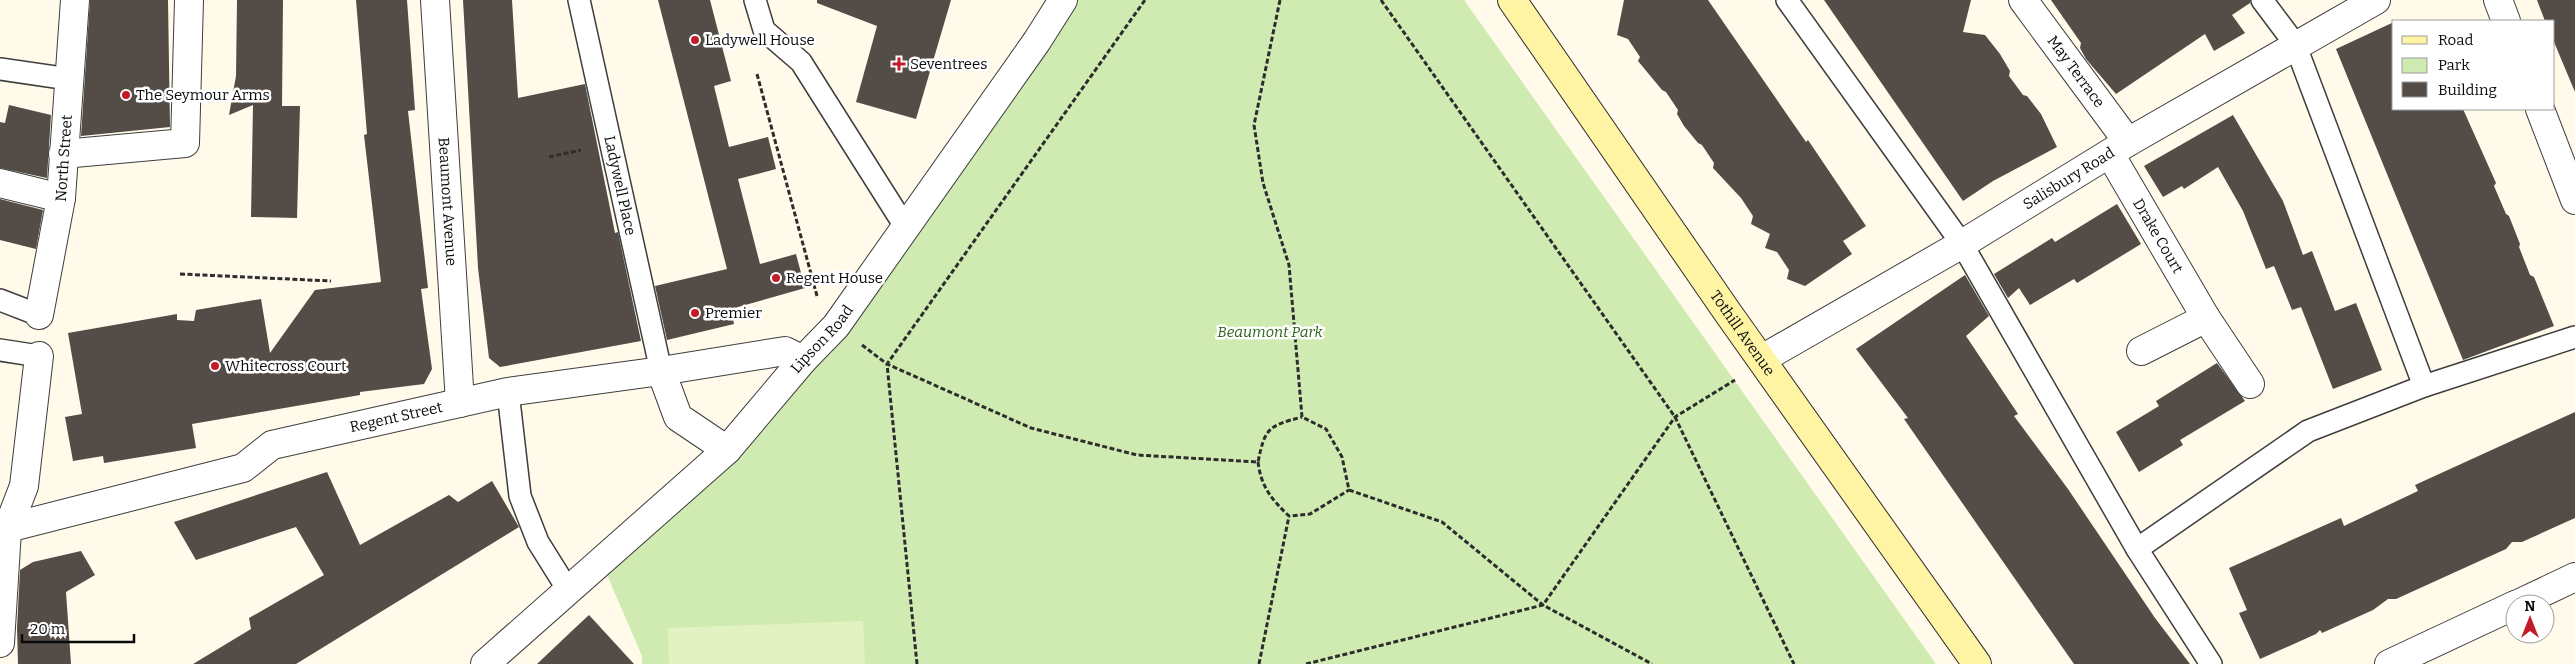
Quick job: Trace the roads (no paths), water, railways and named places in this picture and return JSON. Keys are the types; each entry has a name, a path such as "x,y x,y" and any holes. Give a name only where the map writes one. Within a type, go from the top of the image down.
{"main road":[{"name":"Tothill Avenue","path":"1512,0 1728,313 1977,664"}],"street":[{"name":"North Street","path":"39,315 61,198 75,0"},
{"path":"63,154 185,143 189,0"},
{"name":"Beaumont Avenue","path":"435,0 460,403"},
{"name":"Lipson Road","path":"486,664 727,450 803,360 836,326 1063,0"},
{"name":"May Terrace","path":"2024,0 2119,148"},
{"name":"Salisbury Road","path":"1762,359 1962,244 2295,44 2376,0"},
{"path":"2498,0 2506,20"},
{"path":"2540,110 2575,200"},
{"name":"Drake Court","path":"2119,148 2206,318 2250,384"},
{"path":"0,183 61,198"},
{"path":"2141,351 2206,318"},
{"name":"Regent Street","path":"3,530 243,468 272,445 508,392 661,371 784,351 803,360"},
{"path":"0,643 3,530 24,486 39,356"},
{"path":"661,371 678,417 727,450"},
{"path":"2539,594 2575,577"},
{"path":"2388,664 2505,610"}],"lane":[{"name":"Ladywell Place","path":"579,0 661,371"},
{"path":"755,0 764,30 801,62 906,228"},
{"path":"1787,0 1962,244 2137,549 2211,664"},
{"path":"2262,0 2295,44 2424,386"},
{"path":"0,69 69,79"},
{"path":"0,300 39,315"},
{"path":"2137,549 2308,431 2424,386 2575,337"},
{"path":"0,350 39,356"},
{"path":"508,392 520,496 538,542 568,590"}],"place":[{"name":"Ladywell House","path":"695,40"},
{"name":"Seventrees","path":"899,64"},
{"name":"The Seymour Arms","path":"126,95"},
{"name":"Regent House","path":"776,278"},
{"name":"Premier","path":"695,313"},
{"name":"Whitecross Court","path":"215,366"}],"park label":[{"name":"Beaumont Park","path":"1270,332"}]}
